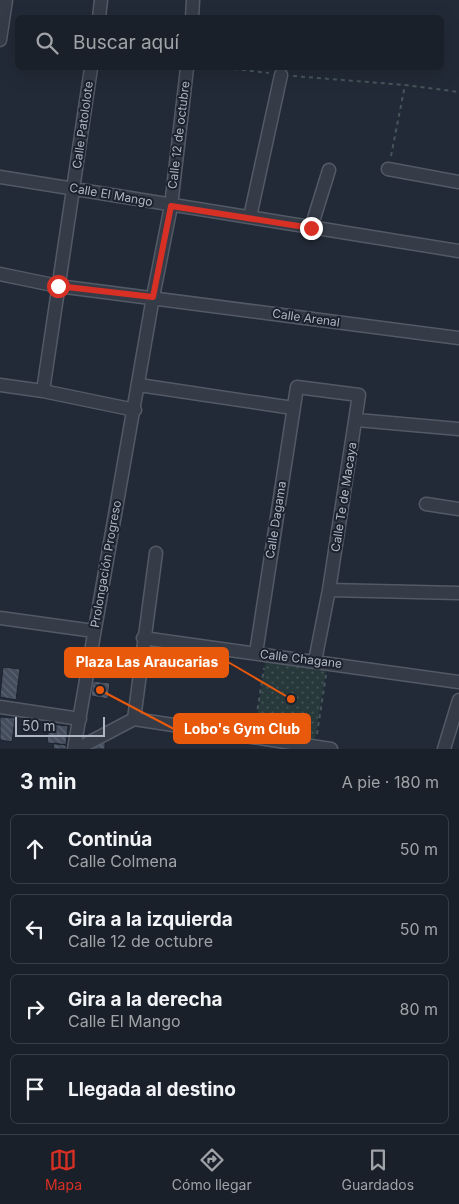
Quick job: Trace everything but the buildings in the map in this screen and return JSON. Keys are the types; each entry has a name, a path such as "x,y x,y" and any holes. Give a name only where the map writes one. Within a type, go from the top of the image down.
{"street":[{"path":"0,40 6,0"},
{"path":"99,15 101,0"},
{"path":"192,15 193,0"},
{"name":"Calle Patololote","path":"43,391 91,70"},
{"name":"Calle 12 de octubre","path":"135,410 153,297 171,206 187,70"},
{"path":"250,218 281,75"},
{"path":"388,169 459,182"},
{"path":"311,228 330,170"},
{"name":"Calle El Mango","path":"0,177 459,251"},
{"name":"Calle Arenal","path":"0,274 58,286 459,338"},
{"path":"0,385 43,391 135,410"},
{"path":"139,385 294,408"},
{"name":"Calle Dagama","path":"261,654 297,387"},
{"name":"Calle Te de Macaya","path":"297,387 359,395 357,420 329,590 322,662"},
{"name":"Prolongación Progreso","path":"76,749 94,631 135,410"},
{"path":"357,420 459,428"},
{"path":"426,504 459,509"},
{"path":"134,720 156,553"},
{"path":"329,590 459,593"},
{"path":"0,618 94,631"},
{"name":"Calle Chagane","path":"144,638 459,682"},
{"path":"444,749 459,700"},
{"path":"0,707 80,719"},
{"path":"76,749 134,720 331,749"}],"path":[{"path":"242,70 405,85 459,92"},
{"path":"388,169 405,85"},
{"path":"253,737 261,654"},
{"path":"316,747 322,662"}],"shaded area":[{"path":"266,659 326,669 315,739 255,730"}],"place":[{"name":"Lobo's Gym Club","path":"100,690"},
{"name":"Plaza Las Araucarias","path":"291,699"}],"route":[{"path":"58,286 153,297 171,206 311,228"}]}
